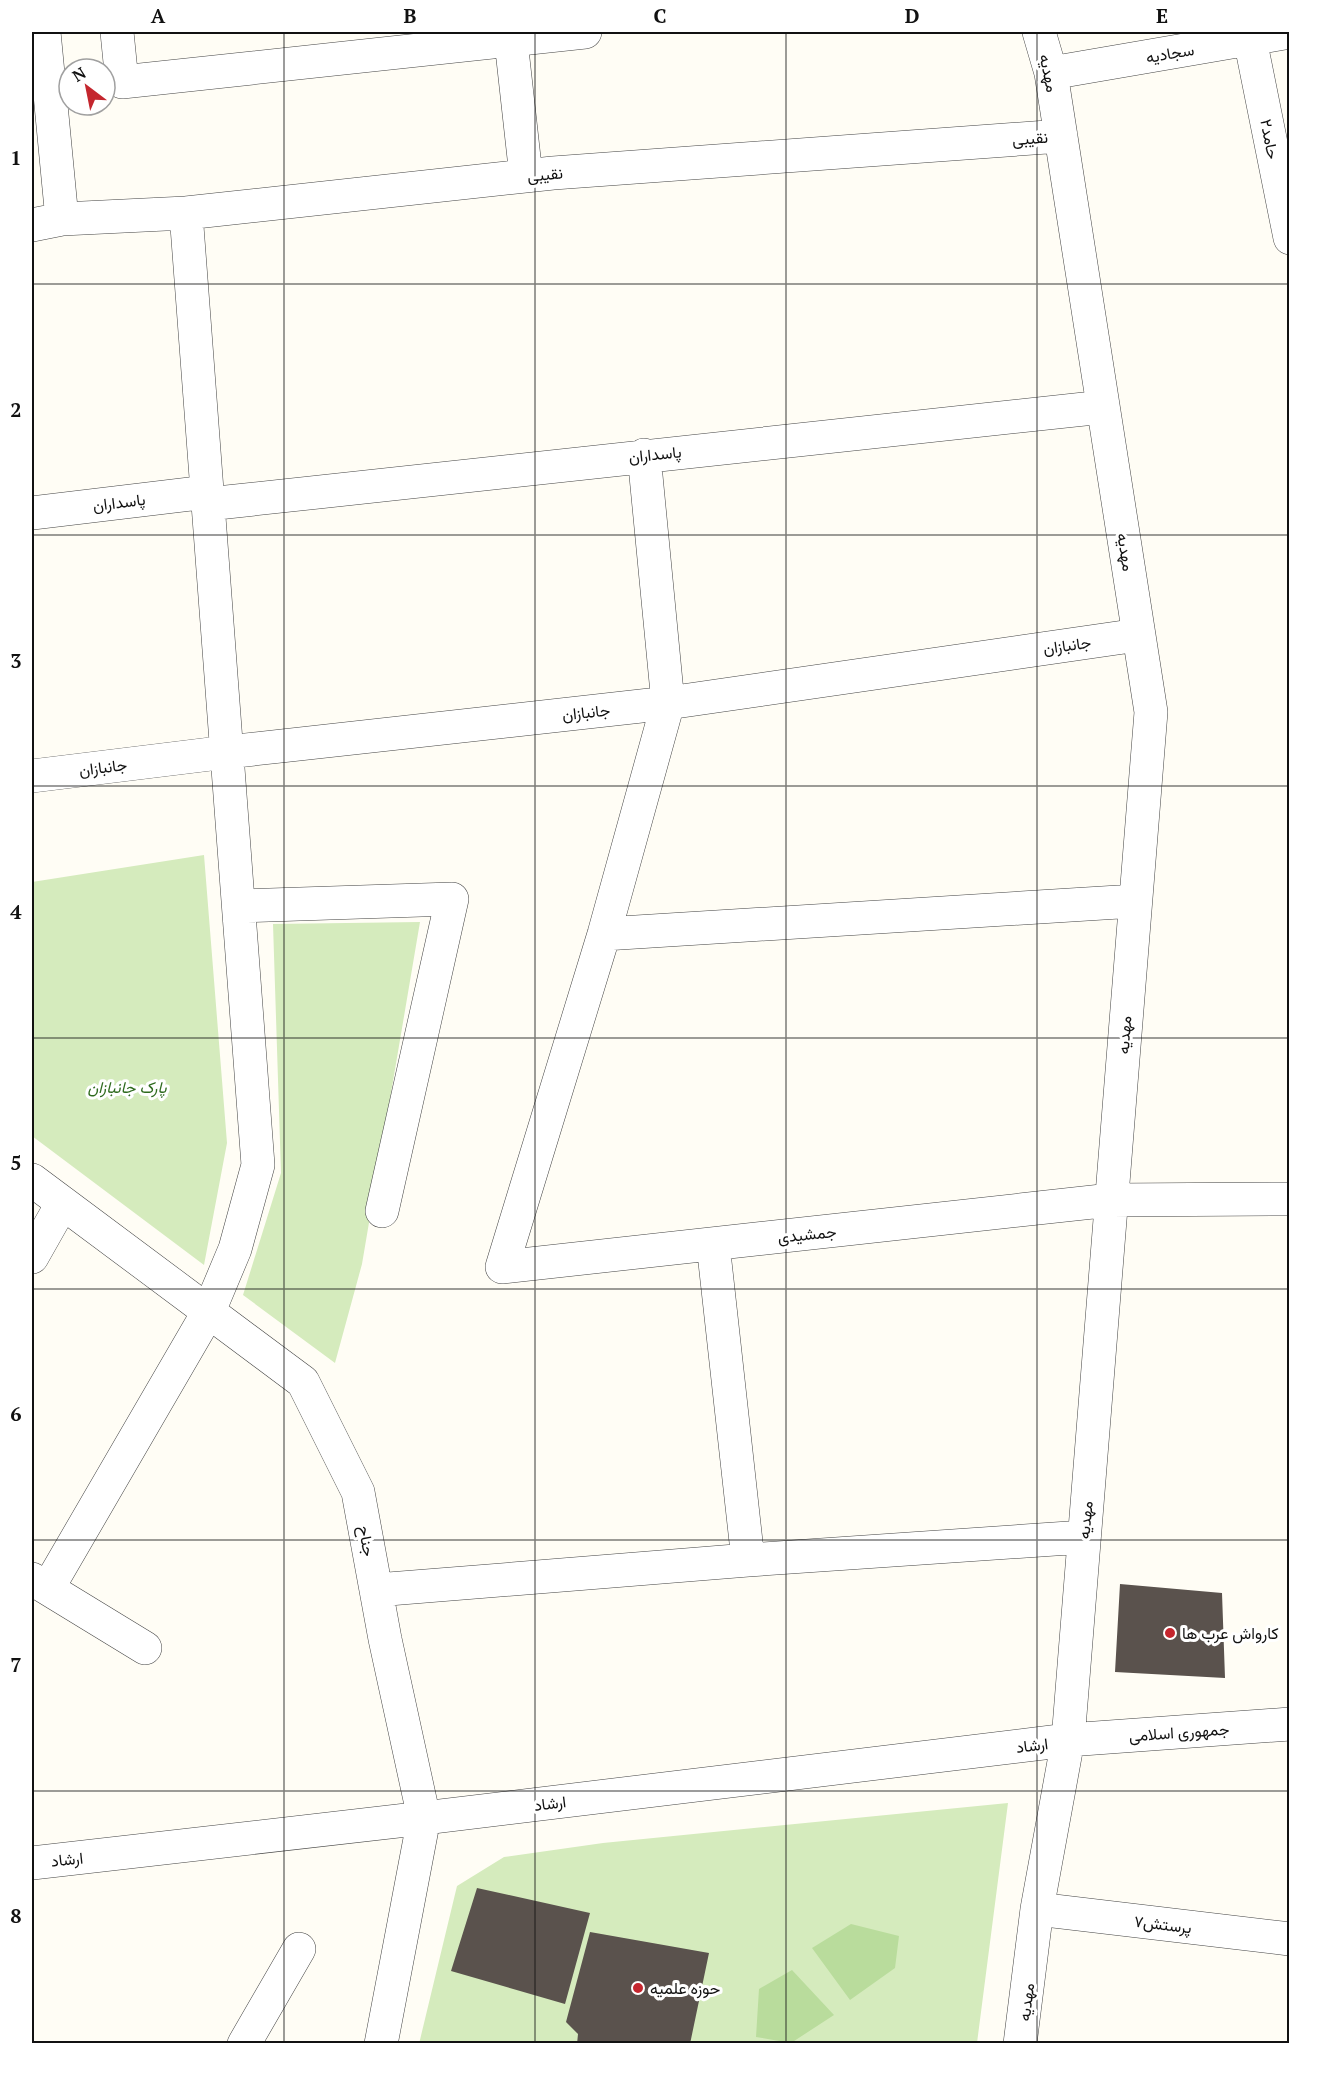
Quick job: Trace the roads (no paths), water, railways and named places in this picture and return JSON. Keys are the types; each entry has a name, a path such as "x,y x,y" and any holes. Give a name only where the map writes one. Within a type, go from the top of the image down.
{"street":[{"path":"44,32 47,222"},
{"path":"117,32 122,82 510,36 585,32"},
{"name":"مهدیه","path":"1020,2043 1037,1909 1068,1740 1151,712 1051,73 1040,32"},
{"name":"سجادیه","path":"1051,73 1290,32"},
{"path":"510,36 526,176"},
{"name":"حامد۲","path":"1250,39 1290,238"},
{"name":"نقیبی","path":"47,222 186,213 526,176 1061,136"},
{"path":"145,1648 40,1583 209,1311 235,1249 258,1165 186,213"},
{"name":"پاسداران","path":"32,513 644,455 1103,407"},
{"path":"644,455 668,703 604,934 1135,901"},
{"name":"جانبازان","path":"32,776 668,703 1138,635"},
{"path":"239,906 452,899 382,1211"},
{"name":"جمشیدی","path":"604,934 502,1267 1112,1200 1290,1199"},
{"name":"جناح","path":"32,1180 303,1382 358,1492 385,1640 424,1818 381,2043"},
{"path":"32,1257 62,1204"},
{"path":"713,1244 748,1560"},
{"path":"376,1590 748,1560 1084,1537"},
{"name":"جمهوری اسلامی","path":"1068,1740 1290,1724"},
{"name":"ارشاد","path":"32,1863 1068,1740"},
{"name":"پرستش۷","path":"1037,1909 1290,1939"},
{"path":"244,2043 299,1949"}],"place":[{"name":"کارواش عرب ها","path":"1170,1633"},
{"name":"حوزه علمیه","path":"638,1988"}],"park label":[{"name":"پارک جانبازان","path":"127,1087"}]}
